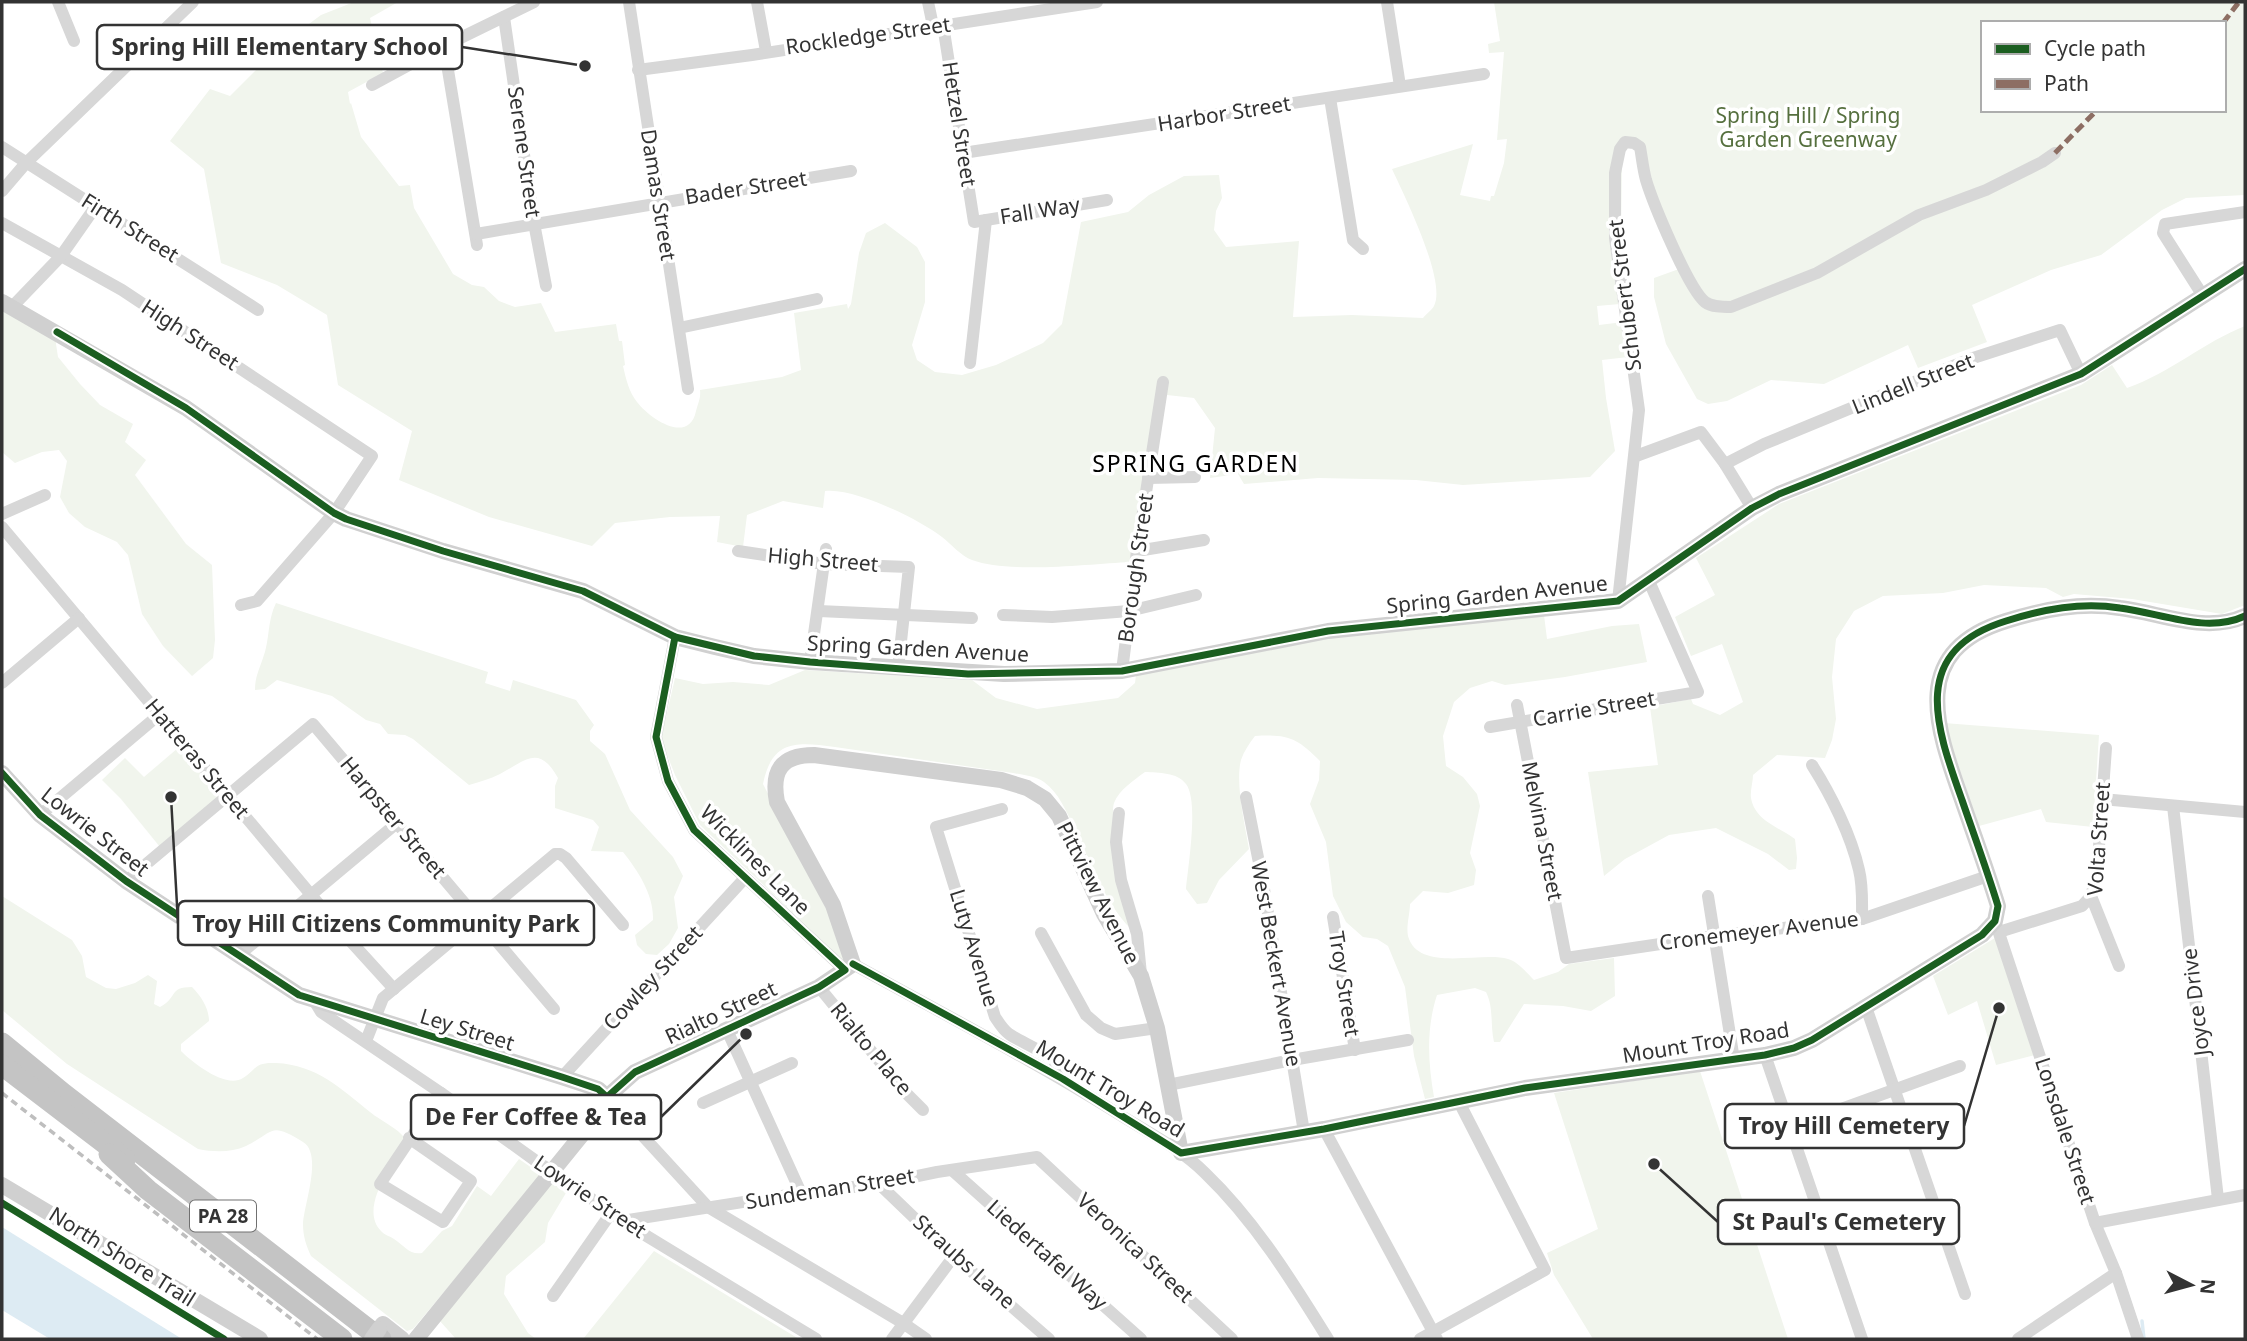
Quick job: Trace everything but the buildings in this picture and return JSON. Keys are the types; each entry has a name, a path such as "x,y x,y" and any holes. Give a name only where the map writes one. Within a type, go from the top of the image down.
{"highway":[{"path":"2,1043 64,1094 191,1178 379,1333"},
{"name":"PA 28","path":"2,1065 245,1248 359,1339"},
{"path":"69,1117 148,1190 342,1339"}],"street":[{"path":"58,2 74,41"},
{"path":"2,191 26,163 192,2"},
{"path":"372,85 534,2"},
{"name":"Damas Street","path":"629,2 688,389"},
{"path":"757,2 766,51"},
{"name":"Hetzel Street","path":"928,2 938,26 963,153 980,221 970,363"},
{"name":"Rockledge Street","path":"638,70 1097,2"},
{"path":"1387,2 1400,86"},
{"name":"Serene Street","path":"504,17 534,223 546,286"},
{"name":"Bader Street","path":"444,46 477,240 534,223 851,171"},
{"name":"Harbor Street","path":"963,153 1484,74"},
{"path":"1330,98 1353,240 1363,249"},
{"name":"Schubert Street","path":"1618,601 1639,410 1615,238 1615,173 1620,149 1625,142 1640,147 1645,178 1668,236 1695,290 1704,301 1720,307 1731,307 1818,273 1919,215 1986,190 2055,153"},
{"name":"Firth Street","path":"2,147 258,310"},
{"name":"Fall Way","path":"980,221 1107,200"},
{"path":"7,305 61,257 96,206"},
{"path":"2203,296 2163,233 2165,224 2245,212"},
{"name":"High Street","path":"2,223 133,297 372,456 334,513"},
{"name":"Spring Garden Avenue","path":"7,305 186,408 334,513 443,551 583,591 675,637 754,656 898,669 1004,674 1122,671 1328,631 1618,601 1752,508 1779,494 2081,374 2245,269"},
{"path":"679,328 817,299"},
{"name":"Lindell Street","path":"1725,464 1764,444 1970,359 2060,330 2081,374"},
{"name":"Borough Street","path":"1122,671 1163,382"},
{"path":"1636,456 1701,432 1752,508"},
{"path":"1148,478 1195,477"},
{"path":"2,514 45,495"},
{"path":"241,605 257,601 334,513"},
{"name":"Hatteras Street","path":"2,527 310,894 394,989"},
{"path":"1137,551 1204,540"},
{"path":"810,662 826,549"},
{"name":"High Street","path":"737,551 824,564 909,567 904,614"},
{"name":"Carrie Street","path":"1490,727 1698,692 1648,579"},
{"path":"1003,615 1052,617 1129,611 1196,595"},
{"path":"2091,896 2082,906 1997,926 1998,906 1989,876 1941,743 1936,710 1937,687 1944,668 1964,640 1991,625 2077,605 2097,604 2128,608 2210,624 2225,623 2245,616"},
{"path":"819,611 972,618"},
{"path":"898,669 904,614"},
{"path":"3,679 79,618"},
{"name":"Wicklines Lane","path":"675,637 656,737 668,781 694,830 745,878 849,967"},
{"name":"Melvina Street","path":"1517,705 1566,958"},
{"path":"40,815 160,714"},
{"name":"Harpster Street","path":"228,794 313,724 554,1009"},
{"name":"Volta Street","path":"2106,748 2096,874 2091,896 2119,966"},
{"name":"Pittview Avenue","path":"849,967 833,905 778,802 775,790 777,775 786,761 794,757 814,755 1001,780 1027,788 1045,799 1059,816 1104,915 1141,976 1157,1028 1181,1153"},
{"path":"1812,765 1825,785 1859,868 1862,919"},
{"name":"Lowrie Street","path":"2,773 40,815 126,881 299,995 315,1002 321,1012 622,1221 816,1339"},
{"path":"126,881 228,794"},
{"name":"West Beckert Avenue","path":"1246,797 1304,1132"},
{"path":"2102,799 2245,812"},
{"name":"Joyce Drive","path":"2172,806 2218,1199"},
{"name":"Luty Avenue","path":"1002,809 936,827 995,1017 1006,1032 1055,1061 1063,1071 1063,1079"},
{"path":"1119,813 1116,842 1121,880 1137,934 1141,976"},
{"path":"239,955 397,822"},
{"path":"366,1041 379,1004 394,989 555,854 560,854 623,925"},
{"name":"Cronemeyer Avenue","path":"1566,958 1714,936 1862,919 1989,876"},
{"name":"Cowley Street","path":"562,1077 745,878"},
{"path":"1708,896 1734,1060"},
{"name":"Troy Street","path":"1333,917 1355,1050"},
{"name":"Mount Troy Road","path":"849,967 1063,1079 1181,1153 1324,1129 1525,1088 1734,1060 1794,1048 1812,1040 1997,926"},
{"name":"Lonsdale Street","path":"1997,926 2095,1223 2116,1273 2138,1339"},
{"path":"1041,933 1086,1015 1101,1028 1115,1034 1157,1028"},
{"name":"Rialto Street","path":"416,1339 602,1110 607,1097 635,1072 819,987 849,967"},
{"name":"Rialto Place","path":"819,987 903,1090 923,1110"},
{"name":"Ley Street","path":"315,1002 598,1089 708,1207 904,1323 926,1339"},
{"path":"1866,1007 1965,1294"},
{"path":"727,1030 801,1193"},
{"path":"1168,1085 1408,1040"},
{"path":"1765,1055 1862,1339"},
{"path":"703,1103 792,1063"},
{"path":"1789,1128 1960,1066"},
{"path":"409,1138 471,1181 443,1222 380,1184 409,1138 441,1093"},
{"path":"1420,1339 1435,1336 1545,1270 1458,1100"},
{"path":"1324,1129 1435,1336"},
{"path":"1181,1153 1205,1172 1270,1250 1288,1273 1328,1339"},
{"name":"Sundeman Street","path":"622,1221 801,1193 879,1184 1037,1157"},
{"name":"Veronica Street","path":"1037,1157 1232,1339"},
{"name":"Liedertafel Way","path":"953,1171 1141,1339"},
{"name":"Straubs Lane","path":"879,1184 954,1256 1049,1339"},
{"path":"2,1185 260,1339"},
{"path":"2095,1223 2245,1195"},
{"path":"553,1296 611,1213"},
{"path":"892,1339 954,1256"},
{"path":"2018,1339 2116,1273"},
{"path":"379,1333 402,1339"}],"green space":[{"name":"Spring Hill / Spring Garden Greenway","path":"354,2 398,2 370,18 383,73 348,92 361,137 399,186 410,185 414,208 453,274 472,285 484,287 499,301 515,307 541,303 555,332 616,324 619,341 622,341 624,371 634,398 651,415 669,426 678,428 692,421 700,390 782,377 801,370 794,313 847,304 848,309 859,253 866,233 885,223 917,247 925,262 925,302 912,345 917,360 935,372 962,375 996,365 1043,343 1062,324 1081,222 1128,212 1149,195 1184,176 1219,175 1222,198 1216,211 1214,230 1226,247 1299,241 1293,317 1352,315 1423,318 1434,306 1435,278 1414,217 1392,169 1473,144 1460,195 1490,201 1491,196 1494,196 1504,163 1507,139 1497,140 1504,52 1489,53 1488,44 1500,41 1494,2 2245,2 2245,195 2186,198 2162,210 2101,255 2051,270 1972,305 1987,342 1918,368 1908,345 1824,384 1771,380 1727,401 1708,404 1697,399 1666,344 1654,297 1654,278 1679,269 1638,150 1632,146 1626,149 1622,162 1620,304 1597,306 1599,325 1623,322 1628,357 1602,360 1615,451 1590,477 1463,485 1416,480 1318,478 1244,484 1238,474 1210,478 1215,428 1194,398 1158,394 1131,562 1050,567 988,564 968,558 932,530 902,513 868,499 837,491 825,491 823,508 783,501 747,515 743,547 717,542 720,516 670,517 615,523 592,546 489,517 399,480 412,431 338,385 327,315 277,285 221,263 204,169 170,141 210,89 230,96 282,44 321,15"},
{"path":"2,302 57,332 58,357 80,384 100,405 133,424 125,442 146,460 135,475 186,544 212,565 215,640 213,658 192,676 163,646 142,614 128,555 117,542 85,527 69,513 60,497 67,461 59,450 42,452 15,463 2,452"},
{"path":"2245,326 2245,605 2222,614 2132,599 2074,594 2063,597 2046,588 1984,585 1943,593 1883,596 1854,611 1836,639 1832,677 1836,719 1825,758 1777,755 1753,775 1753,806 1762,818 1795,839 1796,869 1789,870 1768,854 1716,828 1669,835 1625,859 1604,876 1588,772 1658,765 1650,707 1691,699 1693,704 1720,715 1743,702 1722,644 1691,656 1675,617 1715,595 1696,558 1779,504 2081,385 2112,365 2127,388 2143,382 2215,340"},
{"path":"276,603 488,672 485,683 510,691 513,680 576,700 594,725 590,731 590,741 605,754 630,810 673,857 683,876 674,897 678,928 669,944 657,955 646,954 637,945 635,935 653,920 651,902 644,884 623,852 591,851 599,827 593,820 555,808 555,786 558,778 545,761 538,758 525,760 496,776 469,785 413,739 405,735 388,734 380,724 366,720 332,696 277,680 265,689 255,690"},
{"path":"1544,615 1547,639 1612,626 1639,624 1647,662 1505,685 1492,681 1470,688 1454,702 1443,736 1446,766 1463,777 1477,794 1480,806 1470,853 1476,870 1474,885 1448,893 1423,891 1410,904 1408,936 1414,947 1424,954 1452,958 1508,959 1534,980 1558,972 1569,964 1614,958 1615,996 1591,1011 1524,1004 1500,1042 1494,1042 1486,992 1475,988 1437,995 1429,1046 1434,1097 1425,1099 1414,1056 1405,987 1388,946 1377,939 1363,937 1346,922 1333,896 1326,842 1310,804 1319,780 1320,761 1298,742 1284,737 1255,736 1244,754 1239,780 1249,849 1219,880 1207,903 1197,904 1186,889 1192,804 1186,784 1173,775 1145,772 1119,794 1114,803 1114,828 1136,933 1108,899 1062,803 1054,791 1040,780 1013,773 835,747 809,744 788,747 773,759 763,784 827,909 847,964 700,825 675,775 661,739 675,678 703,684 733,682 769,685 805,670 972,680 996,698 1037,709 1118,698 1135,683 1136,675 1305,639"},
{"path":"1944,723 2099,735 2093,827 2046,822 2041,809 1979,826"},
{"path":"178,748 221,795 160,847 102,780 125,758 144,777"},
{"path":"2,896 72,940 82,956 86,977 106,988 116,989 135,983 148,975 157,981 154,1004 160,1007 179,989 192,987 204,1002 209,1021 181,1044 181,1051 210,1073 236,1080 264,1064 276,1063 304,1068 338,1086 400,1133 407,1142 380,1185 374,1210 375,1221 381,1231 410,1251 422,1253 442,1231 452,1226 477,1186 491,1196 519,1159 542,1175 413,1329 407,1331 311,1256 303,1224 312,1157 303,1142 278,1130 234,1150 198,1149 67,1064 2,1010"},
{"path":"1995,938 2035,1055 1996,1065 1977,1001 1948,1015 1933,976"},
{"path":"1700,1071 1788,1339 1593,1339 1554,1275 1547,1253 1598,1229 1554,1093"},
{"path":"552,1182 566,1193 548,1223 545,1242 506,1276 504,1294 528,1333 536,1339 456,1339 439,1320"},
{"path":"654,1251 799,1339 583,1339"}],"shaded area":[{"path":"2,1227 182,1339 50,1339 2,1310"}],"waterway":[{"path":"2142,1321 2144,1339"}],"railway":[{"path":"2,1093 317,1339"}],"marked path":[{"path":"2225,21 2239,2"},
{"path":"2055,153 2095,112"}],"cycle path":[{"path":"57,332 186,408 346,519 443,551 583,591 675,637 754,656 810,662 968,674 1122,671 1328,631 1618,601 1752,508 1779,494 2081,374 2245,269"},
{"path":"853,964 1063,1079 1181,1153 1324,1129 1525,1088 1765,1055 1794,1048 1812,1040 1982,935 1995,921 1998,906 1952,773 1939,719 1938,694 1942,672 1954,651 1975,634 2006,621 2063,608 2105,606 2199,623 2230,621 2245,616"},
{"path":"2,773 40,815 126,881 299,995 562,1077 598,1089 607,1097 635,1072 819,987 845,970 694,830 668,781 656,737 675,637"},
{"name":"North Shore Trail","path":"2,1203 224,1339"}],"place":[{"name":"Spring Hill Elementary School","path":"585,66"},
{"name":"Troy Hill Citizens Community Park","path":"171,797"},
{"name":"Troy Hill Cemetery","path":"1999,1008"},
{"name":"De Fer Coffee & Tea","path":"746,1034"},
{"name":"St Paul's Cemetery","path":"1654,1164"}],"district":[{"name":"SPRING GARDEN","path":"1196,464"}]}
